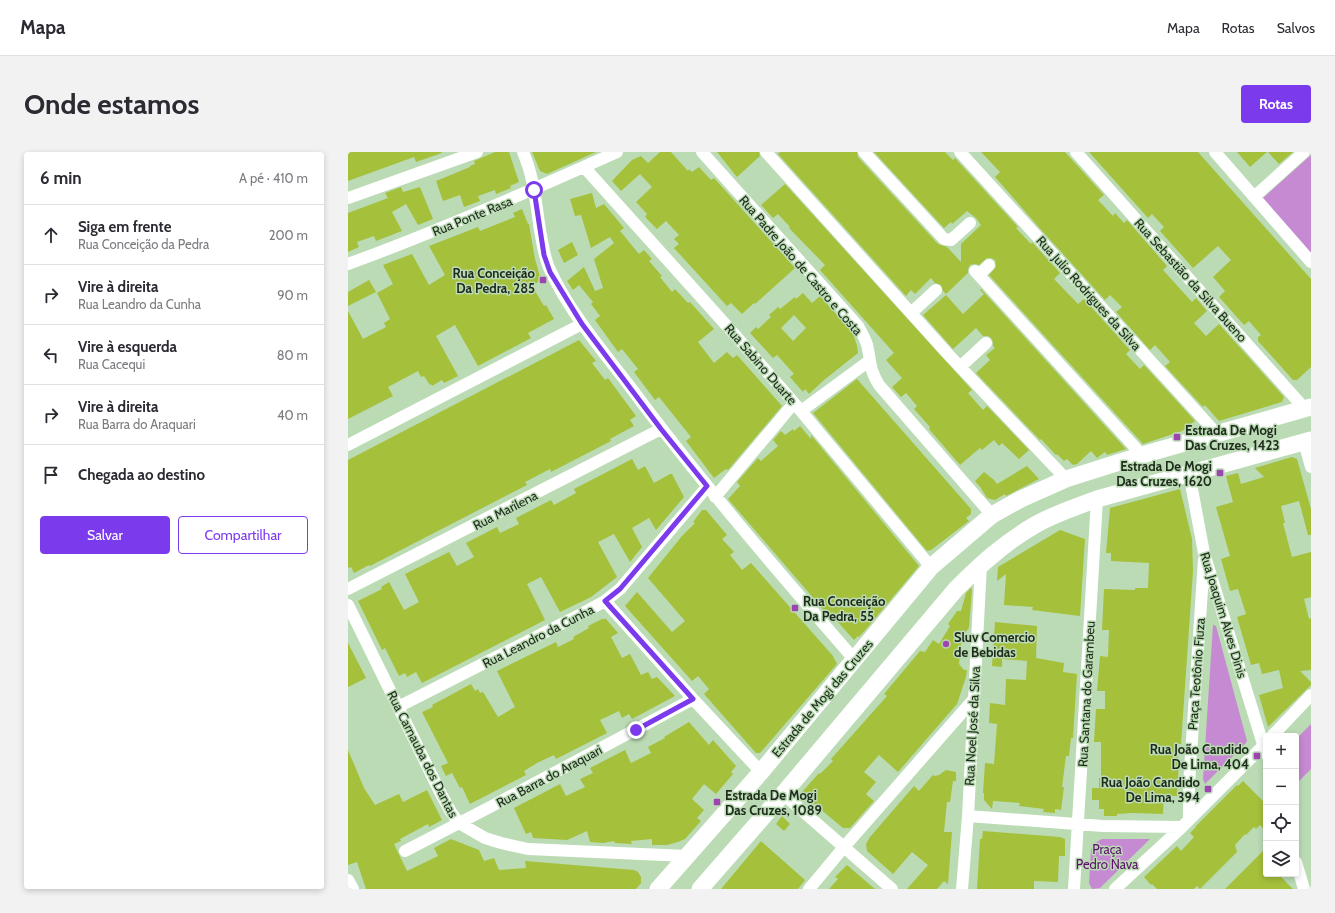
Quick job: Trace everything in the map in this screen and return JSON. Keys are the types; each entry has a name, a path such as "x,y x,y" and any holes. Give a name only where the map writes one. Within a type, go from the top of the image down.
{"main road":[{"name":"Estrada de Mogi das Cruzes","path":"658,889 761,772 931,567 992,515 1021,499 1066,479 1142,455 1308,408"},
{"path":"700,889 783,794 956,589 1007,543 1035,525 1064,511 1097,499 1308,441"}],"street":[{"path":"348,198 477,152"},
{"path":"523,152 530,171 534,190 544,255 550,272 582,324 661,429 715,497 854,659"},
{"name":"Rua Ponte Rasa","path":"348,264 386,251 534,190 617,152"},
{"name":"Rua Padre João de Castro e Costa","path":"702,152 858,326 865,338 872,374 879,385 992,515"},
{"path":"766,152 960,367 1066,479"},
{"path":"864,152 944,239 951,240 970,223"},
{"name":"Rua Julio Rodrigues da Silva","path":"960,152 1217,434"},
{"name":"Rua Sebastião da Silva Bueno","path":"1076,152 1308,408"},
{"path":"1216,152 1311,262"},
{"path":"1254,197 1304,152"},
{"name":"Rua Sabino Duarte","path":"584,167 798,407 931,567"},
{"path":"989,265 977,273 1142,455"},
{"path":"911,313 936,290"},
{"path":"348,445 582,324"},
{"path":"960,367 986,342"},
{"path":"715,497 798,407 869,361"},
{"name":"Rua Marilena","path":"348,589 661,429"},
{"path":"1308,441 1311,466"},
{"name":"Rua Joaquim Alves Dinis","path":"1189,474 1204,553 1263,741"},
{"name":"Rua Leandro da Cunha","path":"398,707 605,601 620,589 707,486"},
{"name":"Rua Santana do Garambeu","path":"1074,889 1097,499"},
{"name":"Praça Teotônio Fiuza","path":"1186,823 1204,553"},
{"name":"Rua Noel José da Silva","path":"962,889 968,816 982,564"},
{"path":"605,601 761,772"},
{"name":"Rua Carnauba dos Dantas","path":"348,605 441,794 459,823 485,838 528,849 687,856"},
{"path":"1200,608 1221,607"},
{"path":"1275,733 1311,695"},
{"name":"Rua Barra do Araquari","path":"405,851 693,699"},
{"path":"809,889 844,847 974,700"},
{"path":"1116,889 1263,749"},
{"path":"783,794 892,889"},
{"path":"968,816 1078,825 1186,823"},
{"path":"1299,874 1303,889"},
{"path":"348,880 353,889"}],"green space":[{"path":"1311,155 1311,253 1263,198"},
{"path":"1214,625 1216,626 1247,741 1205,784 1203,779"},
{"path":"1311,724 1311,769 1299,781 1299,769 1299,736"},
{"name":"Praça Pedro Nava","path":"1102,839 1150,839 1100,888 1092,889 1089,883 1091,849 1095,843"}],"building":[{"path":"348,152 442,153 416,162 414,157 348,181"},
{"path":"495,152 509,152 519,182 510,186 511,188 496,194 495,190 478,196 480,201 464,207 460,195 443,201 436,181 470,167 475,164 474,161"},
{"path":"532,152 596,152 547,174 540,171"},
{"path":"660,152 671,152 688,171 689,169 692,172 699,167 711,180 714,178 795,268 742,314 731,303 727,306 674,248 679,244 674,239 679,235 666,221 657,229 645,217 647,214 636,202 652,187 640,174 621,191 612,181 632,160 641,156 648,163"},
{"path":"717,152 759,152 760,156 737,177"},
{"path":"780,152 857,152 858,157 938,244 947,247 961,262 961,244 981,225 976,218 967,211 952,224 951,222 944,228 874,152 945,152 953,160 955,158 1018,227 1016,228 1031,244 1032,242 1060,273 1054,279 1078,304 1084,299 1130,350 1126,354 1140,369 1144,365 1195,421 1182,431 1143,444 989,275 996,267 995,260 991,258 987,258 979,265 970,265 968,273 946,294 941,285 935,283 931,278 915,294 911,290 906,296 778,154"},
{"path":"981,152 1065,152 1104,195 1098,200 1113,216 1115,213 1124,223 1127,220 1167,266 1163,270 1192,302 1196,298 1207,311 1194,323 1206,336 1219,324 1284,397 1282,402 1219,421 1205,405 1203,407 1165,366 1170,362 1155,345 1150,350 1116,312 1122,307 1110,295 1105,300 1043,232 995,177 1000,172"},
{"path":"1089,152 1198,152 1311,279 1311,367 1297,380 1293,380 1258,341 1258,337 1261,335 1249,321 1244,325 1219,297 1225,291 1213,277 1231,260 1218,246 1193,268 1160,231 1164,227 1152,214 1148,218"},
{"path":"1237,152 1267,152 1250,167"},
{"path":"1268,152 1293,152 1279,164"},
{"path":"785,184 972,390 968,393 983,410 987,406 1029,450 1019,459 1002,443 999,446 994,440 982,450 980,448 960,465 914,409 917,406 906,393 901,397 892,387 902,378 886,360 894,353 820,270 825,265 789,228 790,227 778,214 773,218 761,205"},
{"path":"401,187 403,192 420,187 433,219 418,225 406,204 392,212 402,231 376,241 374,236 357,242 359,247 348,252 348,213 388,198 385,193"},
{"path":"592,193 596,208 604,204 624,228 620,231 639,254 644,250 652,259 649,261 662,276 660,277 672,292 675,289 688,303 690,302 714,329 698,342 714,363 727,352 733,358 737,355 782,406 728,470 726,469 714,478 686,441 691,437 659,397 655,400 634,372 638,369 622,349 618,352 595,320 600,316 591,304 593,302 579,285 573,290 567,281 584,267 595,291 603,288 594,259 614,243 610,237 591,248 581,215 575,216 570,199"},
{"path":"522,209 529,224 535,259 541,280 532,286 554,319 528,333 531,338 478,366 455,325 436,336 458,376 444,383 442,380 432,386 424,376 421,377 418,371 388,387 393,396 348,419 348,311 363,339 386,327 384,323 390,319 377,293 393,284 383,265 412,254 429,285 445,275 429,246 478,227 480,231 515,217 513,213"},
{"path":"572,242 578,255 564,263 558,250"},
{"path":"369,280 376,292 348,306 348,292"},
{"path":"981,289 1126,449 1107,455 1105,452 1097,458 1091,451 1077,464 1073,465 1067,459 1064,461 1041,439 1040,440 976,373 990,360 986,355 995,348 991,338 988,336 983,336 976,328 953,349 923,315 946,295 963,314 984,294 980,290"},
{"path":"803,293 812,303 820,296 853,333 858,353 809,394 805,389 803,392 790,377 794,374 777,355 773,358 750,333 756,327 758,329 771,317 769,315 778,307 780,309 795,297 796,299","holes":["794,315 806,328 793,341 781,328"]},
{"path":"579,340 596,361 592,363 605,380 608,378 636,416 630,420 634,426 610,439 611,441 551,472 550,469 525,482 527,485 370,566 369,565 354,573 351,567 348,568 348,460"},
{"path":"857,379 971,509 971,514 966,518 969,521 931,550 927,551 813,413"},
{"path":"800,426 811,439 811,435 919,566 867,628 854,640 836,620 834,622 728,499 740,486 737,482 758,458 761,461 778,446 773,440 781,431 785,435 793,429 794,431"},
{"path":"1292,457 1297,459 1311,509 1311,535 1308,535 1299,501 1281,506 1285,523 1283,523 1292,557 1311,552 1311,597 1304,599 1309,619 1311,618 1311,670 1300,671 1311,682 1311,685 1268,727 1259,695 1283,688 1279,670 1262,674 1259,663 1251,665 1237,617 1246,614 1238,589 1230,591 1221,559 1230,556 1216,507 1233,502 1226,476 1238,473 1241,484 1264,477 1255,468"},
{"path":"632,459 638,470 645,466 654,483 672,474 684,497 656,530 649,518 632,528 642,547 630,562 614,534 598,542 617,577 591,597 560,612 541,577 527,584 545,620 422,683 416,672 407,677 405,673 399,676 385,648 382,650 358,601 382,589 381,587 389,582 404,610 419,602 405,574 449,552 457,566 474,557 466,543 497,527 500,533 519,524 516,518 551,500 554,505 576,493 574,489"},
{"path":"1027,466 1039,479 995,500 987,498 975,481 984,472 997,484"},
{"path":"1180,489 1192,539 1193,571 1181,744 1178,744 1179,761 1177,796 1164,796 1163,814 1133,813 1117,814 1117,816 1104,816 1104,809 1099,809 1099,800 1092,800 1092,788 1099,788 1099,778 1101,778 1101,742 1094,742 1096,709 1105,709 1105,691 1097,691 1100,656 1108,657 1109,630 1102,630 1104,589 1135,590 1135,588 1148,588 1149,563 1111,561 1111,553 1106,553 1110,508"},
{"path":"702,510 706,510 727,535 722,539 734,552 730,555 742,570 751,563 833,656 837,664 760,753 756,753 704,694 709,689 698,676 692,681 625,606 637,592 672,632 685,621 648,578 682,536 695,523 693,522"},
{"path":"1060,530 1085,539 1080,616 1032,610 1033,607 1004,605 1006,574 997,581 998,567"},
{"path":"971,588 969,628 962,636 959,664 964,670 967,670 957,704 898,772 879,755 864,772 876,782 866,794 874,801 850,828 843,828 801,793 819,773 820,774 833,761 831,759 887,696 884,694 920,651 925,652 933,640 939,644 950,626 948,624 957,611 961,611 966,593"},
{"path":"602,619 606,619 618,633 611,637 622,658 630,654 641,675 648,672 652,679 657,677 675,696 632,719 629,714 622,718 619,711 600,720 607,733 556,759 554,755 537,763 524,771 526,775 470,804 462,787 460,788 452,773 446,776 441,766 448,763 422,712 471,684 475,691 478,689 480,693 483,692 498,717 515,707 497,671 556,642 558,647 574,639 573,637 589,628 588,626"},
{"path":"995,622 1037,626 1036,658 1064,663 1063,672 1077,674 1073,738 1071,738 1069,756 1066,756 1061,810 1055,809 1055,813 1043,812 1044,809 1019,806 1020,803 993,801 992,809 984,800 985,763 994,764 997,724 989,723 990,703 1005,705 1006,679 1026,680 1027,661 1002,659 1002,667 992,666"},
{"path":"348,643 366,678 348,687"},
{"path":"689,722 709,745 713,740 736,766 731,772 733,774 716,794 704,784 692,799 704,810 697,818 701,821 685,839 667,845 652,845 652,839 631,841 632,844 615,843 614,841 603,843 590,842 587,831 567,840 533,838 531,832 526,834 514,808 560,784 566,796 585,787 580,779 593,773 590,768 625,750 631,763 651,753 648,747"},
{"path":"348,750 364,788 375,805 399,794 403,802 427,790 442,820 429,827 428,824 400,839 401,841 394,844 407,871 438,856 434,848 451,839 479,850 484,861 494,858 499,870 526,868 525,861 634,870 638,872 641,877 641,883 636,889 366,889 357,862 348,865"},
{"path":"946,770 956,772 956,781 953,781 950,802 947,802 944,832 952,832 948,884 944,881 937,889 907,889 928,865 912,852 893,874 867,851 866,844 870,837 914,786 919,791 933,775 939,775"},
{"path":"1243,781 1263,801 1263,828 1260,825 1256,829 1254,827 1246,835 1245,834 1235,845 1237,852 1200,889 1197,886 1194,889 1157,889 1152,884 1151,885 1144,877 1177,846 1181,851 1194,837 1190,833 1195,827 1237,785 1238,786"},
{"path":"782,816 790,824 784,831 776,824"},
{"path":"983,831 1060,837 1065,839 1065,856 1059,856 1058,882 1034,881 1034,889 977,889 980,839 982,839"},
{"path":"761,841 805,880 798,889 721,889"},
{"path":"1263,851 1263,877 1281,877 1293,889 1225,889"},
{"path":"847,865 875,889 829,889 838,879 835,877"}],"place":[{"name":"Rua Conceição Da Pedra, 285","path":"543,280"},
{"name":"Estrada De Mogi Das Cruzes, 1423","path":"1177,437"},
{"name":"Estrada De Mogi Das Cruzes, 1620","path":"1220,473"},
{"name":"Rua Conceição Da Pedra, 55","path":"795,608"},
{"name":"Sluv Comercio de Bebidas","path":"946,644"},
{"name":"Rua João Candido De Lima, 404","path":"1257,756"},
{"name":"Rua João Candido De Lima, 394","path":"1208,789"},
{"name":"Estrada De Mogi Das Cruzes, 1089","path":"717,802"}],"route":[{"path":"534,190 544,255 550,272 582,324 661,429 707,486 620,589 605,601 693,699 636,730"}]}
